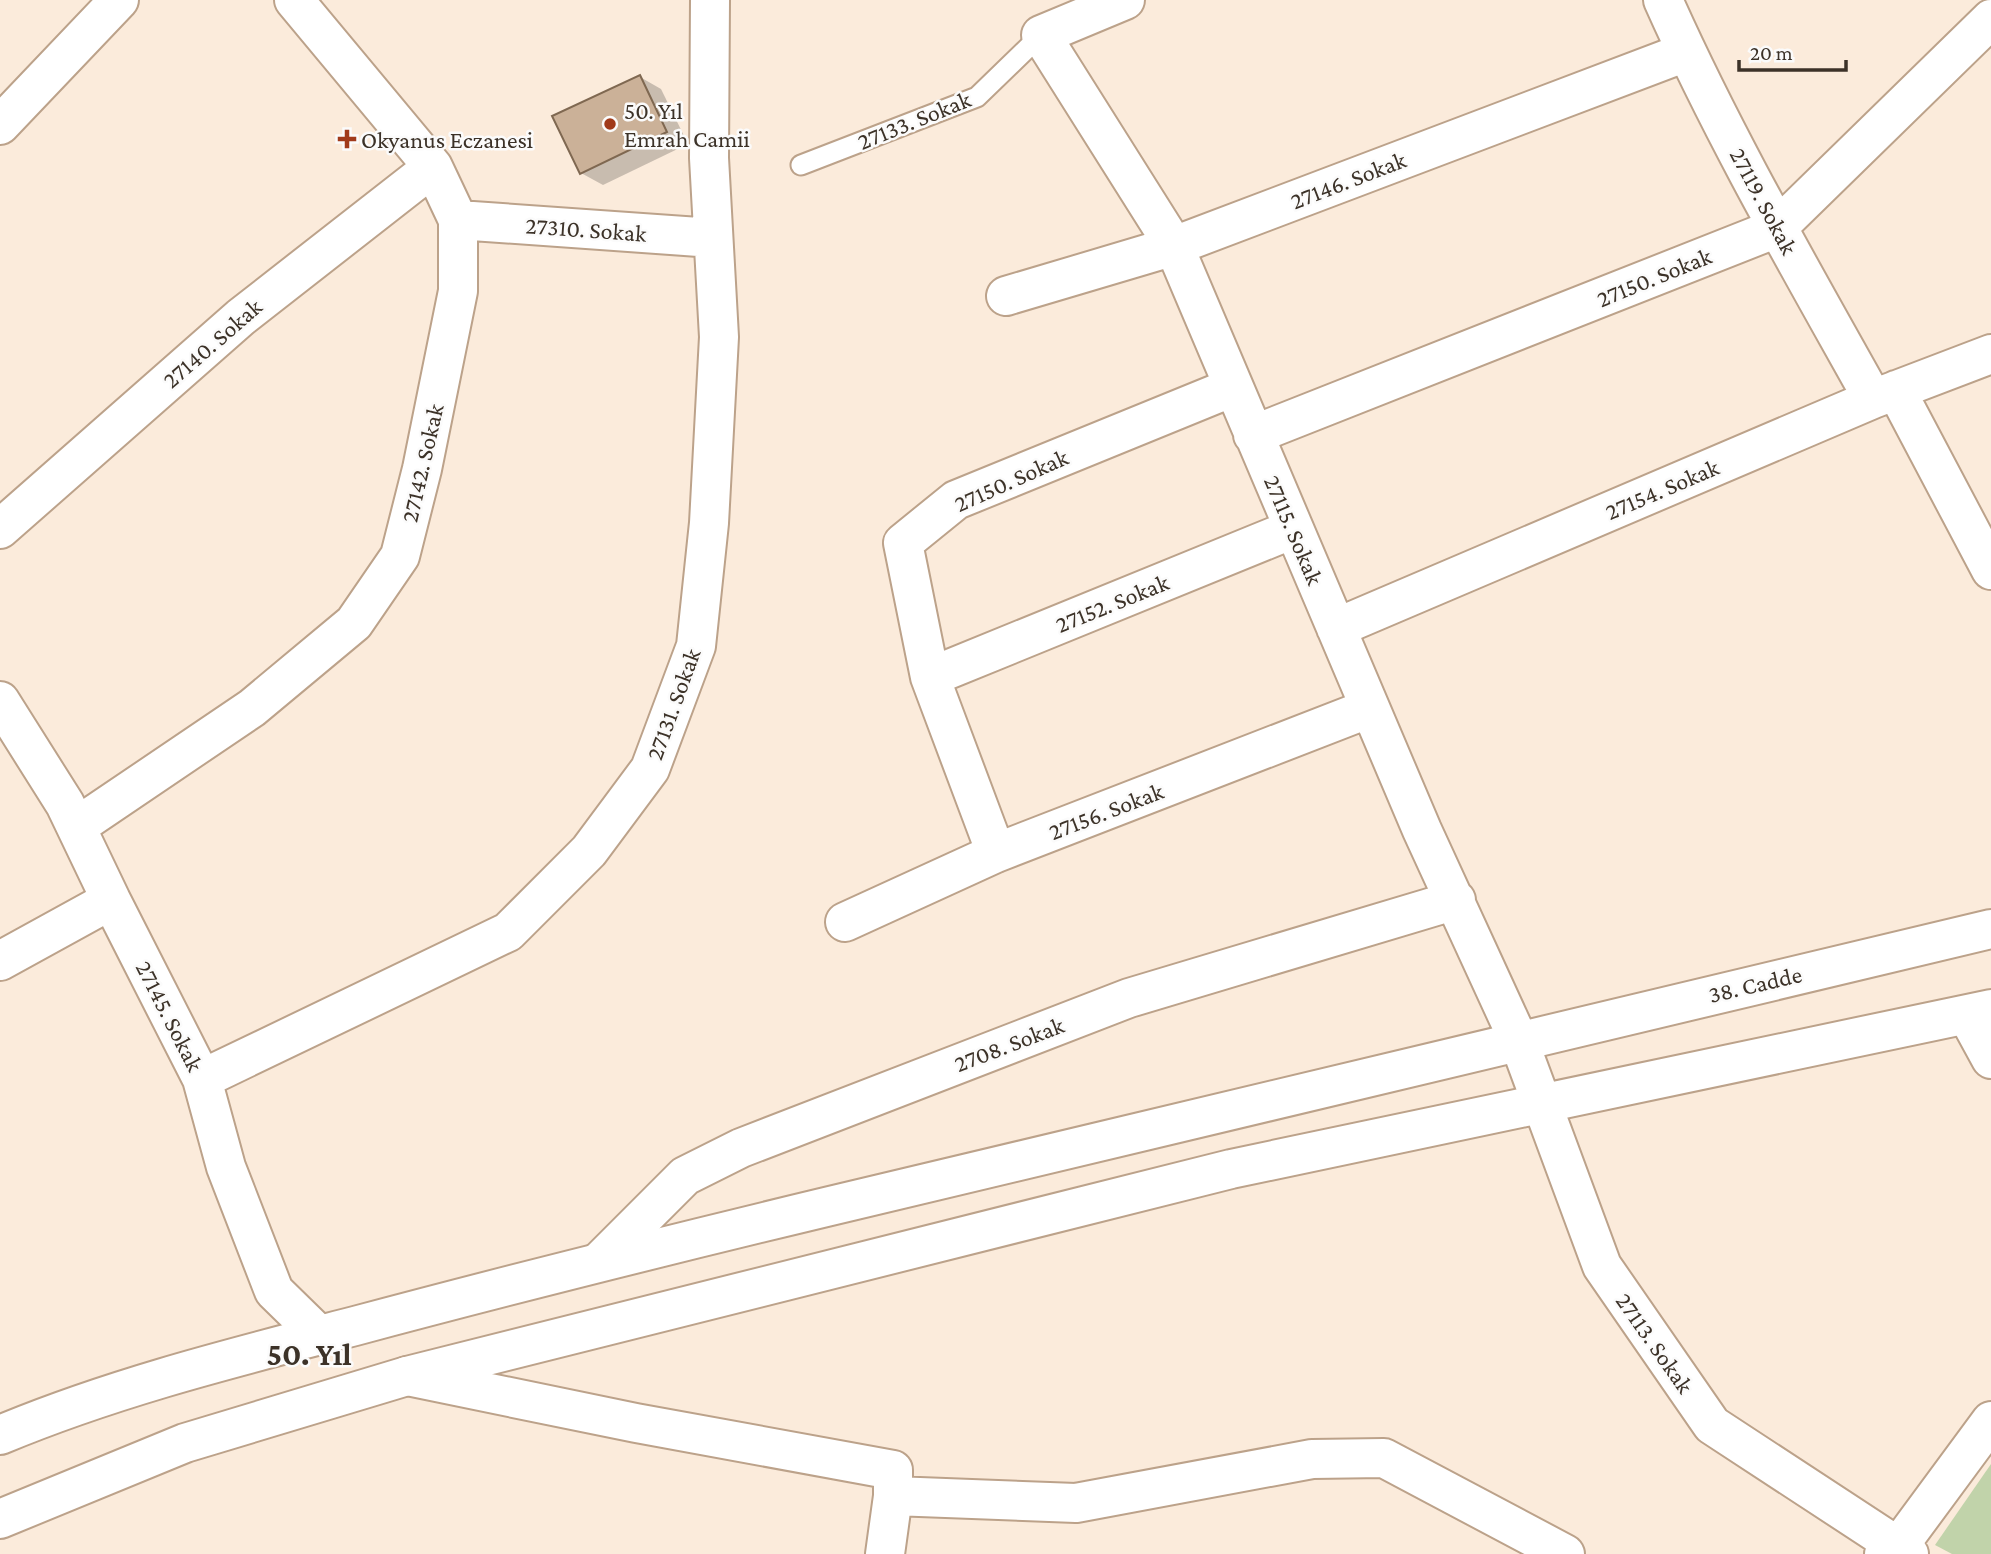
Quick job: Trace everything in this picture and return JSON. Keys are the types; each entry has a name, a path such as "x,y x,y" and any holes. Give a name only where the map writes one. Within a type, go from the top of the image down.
{"street":[{"path":"0,125 119,0"},
{"name":"27142. Sokak","path":"76,827 252,708 354,623 400,556 422,469 458,291 458,220 433,167 294,0"},
{"name":"27131. Sokak","path":"202,1079 508,932 589,851 650,768 696,646 709,523 719,337 709,158 710,0"},
{"name":"27133. Sokak","path":"1041,35 1125,0"},
{"name":"27119. Sokak","path":"1663,0 1686,52 1777,228 1884,394 1991,570"},
{"name":"27150. Sokak","path":"1254,435 1777,228 1991,19"},
{"name":"27115. Sokak","path":"1041,35 1174,246 1422,830 1518,1039"},
{"name":"27146. Sokak","path":"1006,296 1174,246 1686,52"},
{"name":"27140. Sokak","path":"0,529 241,317 433,167"},
{"name":"27310. Sokak","path":"458,220 713,238"},
{"name":"27154. Sokak","path":"1336,628 1884,394 1991,354"},
{"name":"27150. Sokak","path":"996,853 930,677 903,543 956,500 1233,387"},
{"name":"27152. Sokak","path":"930,677 1293,529"},
{"name":"27145. Sokak","path":"0,701 65,804 202,1079 226,1167 274,1291 319,1335"},
{"name":"27156. Sokak","path":"845,922 996,853 1370,708"},
{"path":"0,961 111,900"},
{"name":"2708. Sokak","path":"600,1261 685,1175 741,1148 1129,998 1456,900"},
{"name":"38. Cadde","path":"0,1435 32,1421 162,1378 600,1261 1518,1039 1991,929"},
{"path":"0,1519 185,1443 407,1376 1231,1169 1979,1012 1991,1059"},
{"name":"27113. Sokak","path":"1518,1039 1602,1266 1712,1424 1897,1551"},
{"path":"407,1376 636,1423 893,1483 1076,1503 1312,1459 1384,1458 1565,1554"},
{"path":"1897,1551 1991,1421"},
{"path":"884,1554 893,1483"}],"lane":[{"name":"27133. Sokak","path":"801,164 976,97 1041,35"}],"green space":[{"path":"1991,1464 1991,1554 1952,1554 1935,1545"}],"building":[{"name":"50. Yıl Emrah Camii","path":"640,75 667,132 580,174 552,116"}],"place":[{"name":"50. Yıl Emrah Camii","path":"610,124"},
{"name":"Okyanus Eczanesi","path":"347,139"}],"district":[{"name":"50. Yıl","path":"309,1354"}]}
